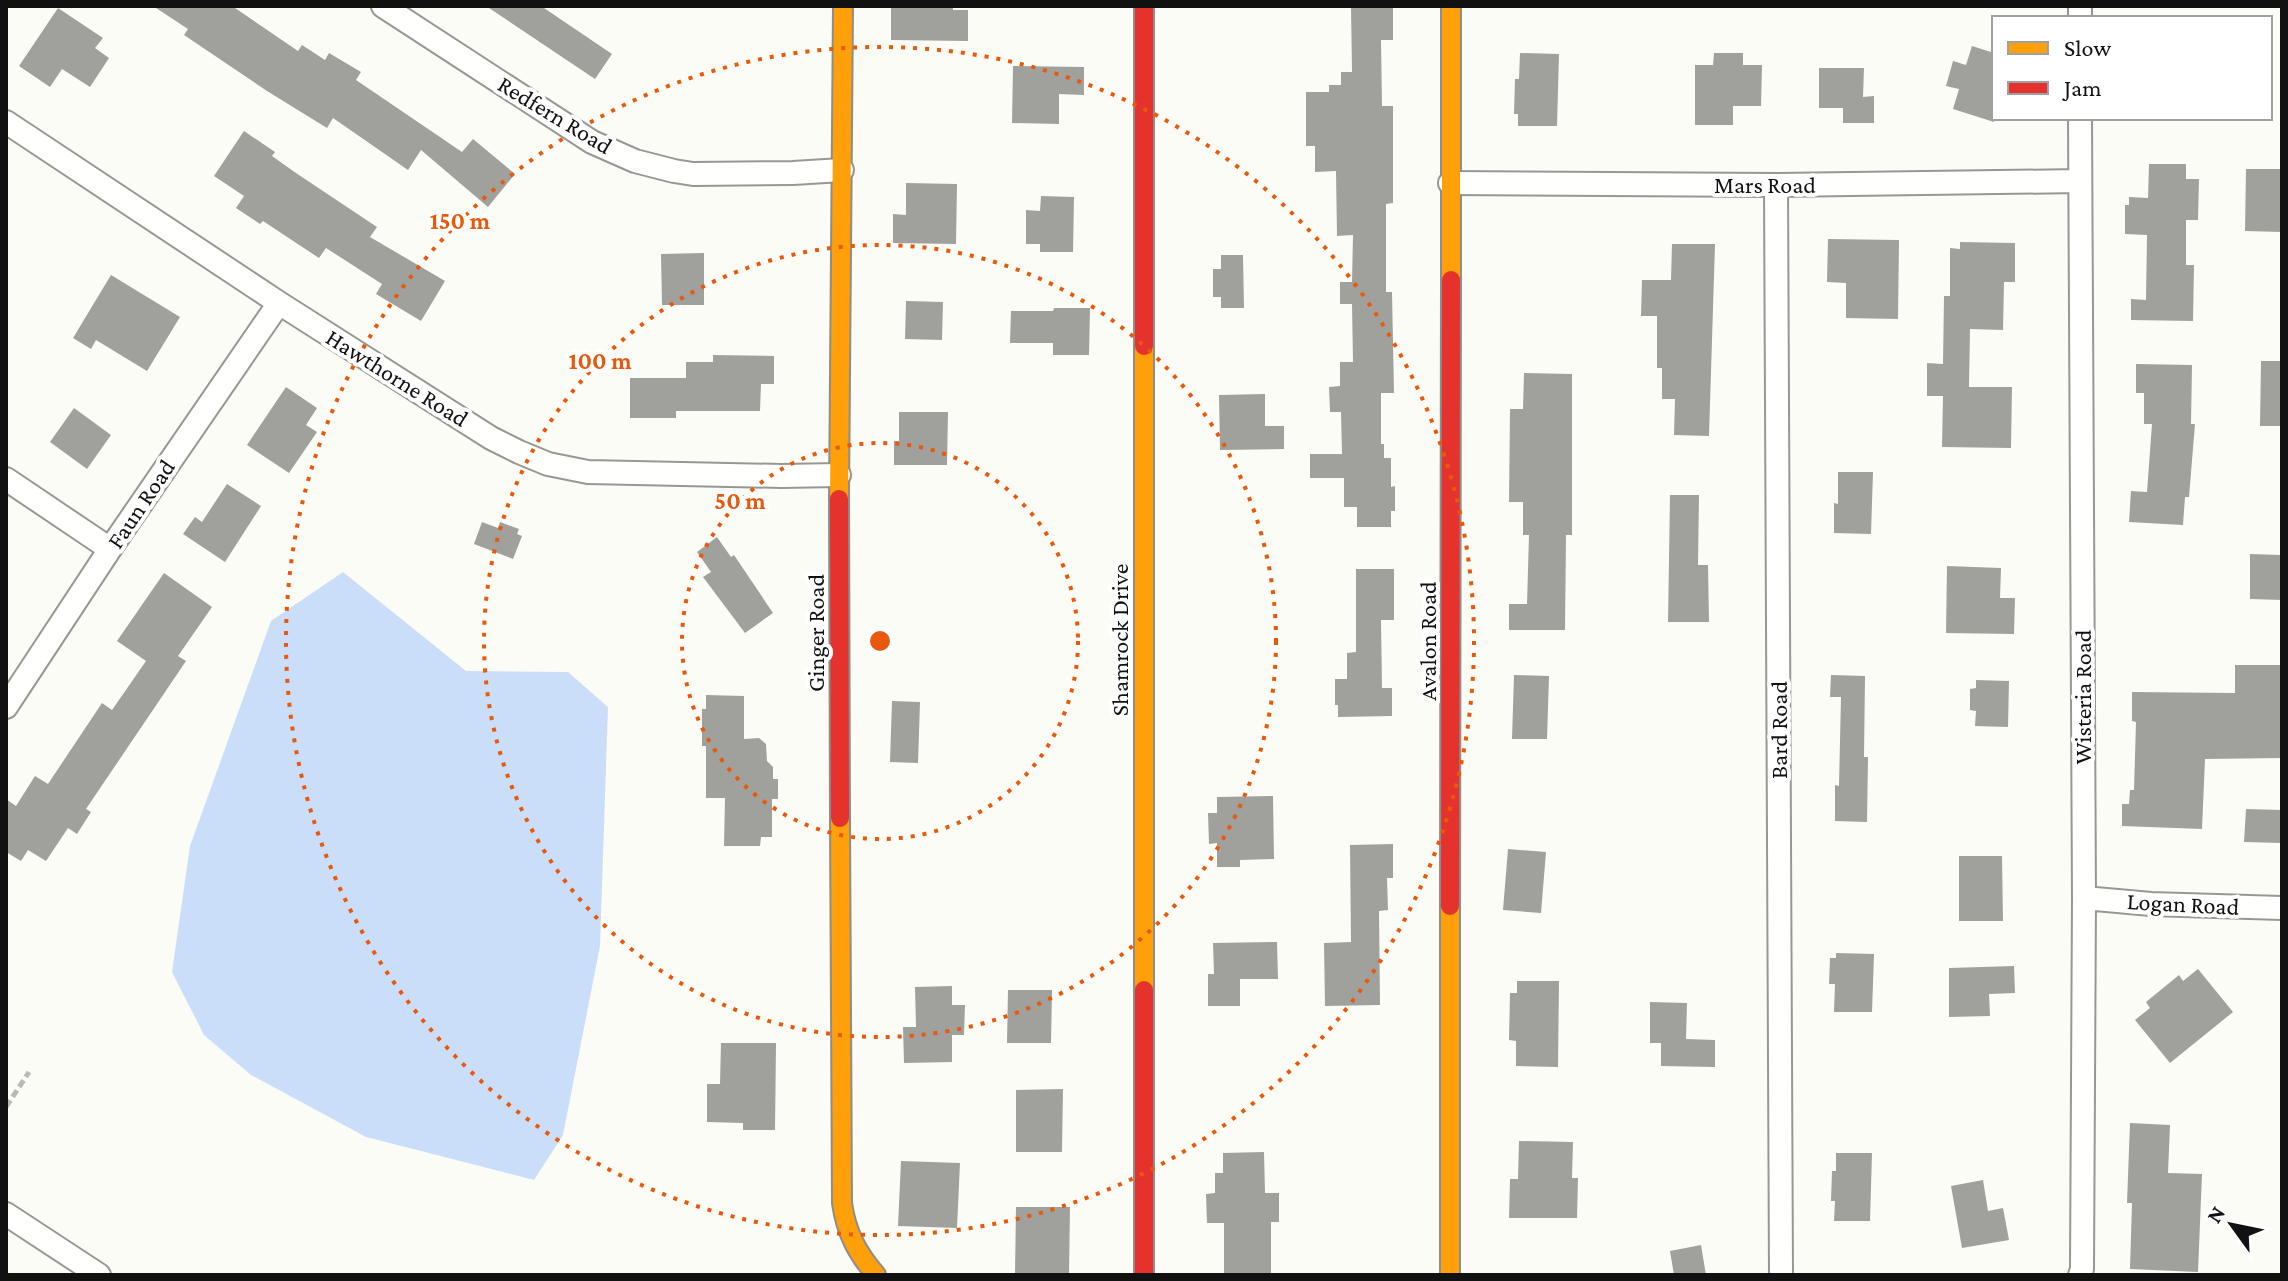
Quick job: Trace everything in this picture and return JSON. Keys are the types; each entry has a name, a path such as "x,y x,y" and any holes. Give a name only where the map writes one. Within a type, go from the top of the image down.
{"street":[{"name":"Redfern Road","path":"383,6 592,142 635,161 693,174 842,170"},
{"name":"Ginger Road","path":"843,6 839,475 842,1203 844,1222 852,1245 876,1275"},
{"name":"Shamrock Drive","path":"1144,6 1144,1275"},
{"name":"Avalon Road","path":"1450,1275 1451,6"},
{"name":"Wisteria Road","path":"2080,120 2084,898 2080,1275"},
{"name":"Hawthorne Road","path":"6,122 279,303 491,438 519,452 548,464 588,472 839,475"},
{"name":"Mars Road","path":"1450,183 1776,185 2080,181"},
{"name":"Bard Road","path":"1776,185 1781,1275"},
{"name":"Faun Road","path":"6,707 279,303"},
{"path":"6,479 110,549"},
{"name":"Logan Road","path":"2084,898 2151,904 2282,908"},
{"path":"6,1214 99,1275"}],"path":[{"path":"6,1107 29,1072"}],"water":[{"path":"343,572 466,671 568,672 608,707 600,946 563,1135 534,1180 366,1137 251,1075 204,1035 172,972 190,846 271,621"}],"building":[{"path":"153,6 232,6 298,51 302,45 325,60 329,53 361,72 356,80 462,152 473,139 515,174 488,207 421,150 408,170 333,118 327,128 267,91 184,35 188,29"},
{"path":"486,6 541,6 612,54 595,79"},
{"path":"891,6 953,6 953,10 968,10 968,41 891,40"},
{"path":"1351,6 1393,6 1393,40 1381,40 1382,106 1393,106 1393,203 1386,204 1386,292 1392,292 1394,393 1381,393 1381,444 1384,444 1384,458 1391,458 1391,487 1395,486 1395,511 1391,511 1391,527 1357,527 1357,507 1344,507 1344,478 1310,478 1310,454 1342,454 1341,412 1330,412 1329,387 1340,386 1340,362 1353,362 1352,304 1340,304 1340,282 1352,282 1353,235 1337,236 1336,171 1315,172 1315,146 1306,146 1306,92 1329,92 1329,85 1341,85 1341,72 1352,72"},
{"path":"58,8 103,38 95,48 109,58 90,87 62,69 50,87 19,66"},
{"path":"1972,46 1992,52 1994,122 1953,109 1959,89 1946,86 1953,61 1966,65"},
{"path":"1520,53 1559,54 1557,126 1518,126 1518,114 1514,114 1515,79 1519,79"},
{"path":"1714,53 1743,53 1743,65 1762,65 1761,106 1733,106 1733,125 1695,125 1695,65 1713,65"},
{"path":"1013,66 1084,67 1084,95 1059,94 1059,124 1012,123"},
{"path":"1819,68 1864,68 1863,97 1874,96 1874,123 1843,123 1843,108 1819,108"},
{"path":"244,131 275,152 272,156 377,227 370,237 445,281 421,321 376,294 382,284 326,248 319,258 263,221 260,224 236,208 244,196 214,176"},
{"path":"2149,164 2186,164 2186,179 2199,179 2198,220 2186,220 2186,265 2194,265 2193,321 2131,320 2131,299 2146,300 2147,235 2125,234 2125,205 2129,205 2129,197 2148,198"},
{"path":"2246,169 2282,169 2282,232 2245,231"},
{"path":"906,183 957,184 956,244 893,243 893,214 906,215"},
{"path":"1041,196 1074,197 1073,252 1040,252 1040,244 1026,244 1026,210 1040,211"},
{"path":"1828,239 1899,240 1898,319 1846,318 1846,283 1827,282"},
{"path":"1960,242 2015,243 2015,282 2004,282 2003,330 1970,329 1969,387 2012,387 2011,448 1942,447 1943,396 1927,396 1927,363 1943,364 1944,296 1950,296 1950,248 1960,249"},
{"path":"1672,244 1715,244 1709,436 1674,435 1675,399 1662,399 1662,368 1657,368 1657,316 1641,316 1642,280 1671,280"},
{"path":"704,253 704,305 662,305 661,254"},
{"path":"1221,255 1243,255 1244,308 1221,308 1221,297 1213,297 1213,269 1221,269"},
{"path":"111,275 180,317 147,371 96,340 91,349 73,338"},
{"path":"906,301 943,302 942,340 905,339"},
{"path":"1054,308 1090,308 1089,355 1053,355 1053,343 1010,343 1011,311 1053,311"},
{"path":"713,355 774,356 774,384 761,384 760,411 676,411 676,418 630,418 630,378 686,378 686,362 713,362"},
{"path":"2261,361 2282,361 2282,426 2260,426"},
{"path":"2136,364 2192,365 2191,424 2195,424 2189,497 2185,497 2183,525 2129,522 2131,491 2147,492 2152,424 2144,424 2144,393 2136,393"},
{"path":"1524,373 1572,374 1572,535 1566,535 1565,630 1509,630 1509,604 1527,604 1529,535 1523,535 1523,502 1509,502 1510,409 1523,409"},
{"path":"286,387 317,408 306,425 317,432 289,473 247,445"},
{"path":"1265,394 1265,426 1284,426 1284,449 1220,450 1219,395"},
{"path":"74,408 111,435 87,469 50,442"},
{"path":"899,412 948,412 947,465 894,465 894,441 899,441"},
{"path":"1838,472 1873,472 1871,534 1834,533"},
{"path":"227,484 261,506 225,562 183,534 195,517 202,522"},
{"path":"1670,495 1699,495 1698,565 1708,565 1709,622 1668,622"},
{"path":"482,522 498,528 500,522 519,529 517,534 522,536 513,559 474,544"},
{"path":"717,537 731,557 734,555 773,613 745,633 703,577 711,572 697,552"},
{"path":"2250,554 2282,555 2282,600 2250,599"},
{"path":"1947,566 2001,568 2000,598 2015,598 2014,634 1946,633"},
{"path":"1356,569 1394,569 1394,620 1381,620 1382,688 1392,688 1392,716 1338,717 1338,705 1335,705 1335,679 1347,679 1347,653 1356,652"},
{"path":"164,573 212,607 178,656 186,661 86,809 91,812 77,834 68,828 46,861 28,850 21,861 6,852 6,799 16,806 35,776 48,784 102,703 112,710 146,661 117,641"},
{"path":"2235,665 2282,665 2282,758 2205,759 2202,829 2122,826 2122,804 2129,804 2130,790 2134,790 2136,722 2132,721 2132,692 2235,693"},
{"path":"1514,675 1549,676 1547,739 1512,739"},
{"path":"1831,675 1865,676 1867,822 1835,821 1841,697 1830,697"},
{"path":"1976,680 2009,681 2008,727 1975,726 1976,711 1970,710 1970,689 1976,688"},
{"path":"706,695 744,696 744,739 759,738 766,744 773,779 778,779 778,799 772,799 772,837 761,837 760,846 724,846 725,798 706,798 702,709 706,709"},
{"path":"892,701 920,702 918,763 890,762"},
{"path":"1273,796 1274,859 1240,860 1240,867 1217,867 1217,843 1209,844 1208,813 1217,813 1217,797"},
{"path":"2246,809 2282,810 2282,843 2244,842"},
{"path":"1393,844 1393,878 1387,878 1388,910 1379,911 1380,1005 1325,1006 1324,943 1351,942 1350,845"},
{"path":"1508,849 1546,852 1541,913 1503,910"},
{"path":"1959,856 2002,856 2003,921 1959,921"},
{"path":"1277,942 1278,979 1240,979 1240,1006 1208,1006 1208,974 1214,974 1213,943"},
{"path":"1836,953 1874,954 1872,1012 1834,1012 1835,984 1829,984 1830,958 1836,958"},
{"path":"2014,966 2015,993 1989,994 1990,1016 1949,1017 1949,968"},
{"path":"2198,969 2233,1012 2170,1063 2135,1020 2150,1008 2146,1002 2179,975 2183,981"},
{"path":"1517,981 1559,981 1558,1067 1516,1066 1516,1041 1509,1040 1510,993 1517,993"},
{"path":"952,986 952,1005 965,1005 964,1035 952,1035 952,1062 904,1063 903,1027 916,1027 915,987"},
{"path":"1008,990 1052,990 1051,1043 1007,1043"},
{"path":"1650,1002 1687,1003 1686,1039 1715,1040 1715,1067 1661,1066 1661,1043 1650,1043"},
{"path":"721,1043 776,1043 775,1130 743,1130 743,1123 707,1122 707,1084 720,1084"},
{"path":"1063,1089 1062,1152 1016,1152 1016,1090"},
{"path":"2130,1123 2170,1125 2168,1173 2202,1174 2198,1272 2130,1269 2132,1203 2127,1203"},
{"path":"1519,1141 1573,1142 1572,1178 1578,1178 1577,1218 1509,1218 1510,1179 1518,1179"},
{"path":"1264,1152 1265,1193 1279,1193 1279,1222 1271,1222 1271,1275 1224,1275 1224,1223 1207,1223 1206,1194 1215,1193 1215,1173 1223,1173 1223,1153"},
{"path":"1836,1153 1872,1153 1870,1221 1834,1221 1835,1201 1831,1201"},
{"path":"901,1161 960,1163 957,1228 898,1226"},
{"path":"1983,1180 1988,1211 2003,1208 2009,1240 1962,1248 1951,1186"},
{"path":"1016,1207 1070,1207 1069,1275 1015,1275"},
{"path":"1701,1245 1706,1275 1674,1275 1670,1251"}],"traffic: slow":[{"path":"839,499 843,6"},
{"path":"1451,6 1451,280"},
{"path":"1144,346 1144,990"},
{"path":"840,818 842,1203 853,1242 876,1275"},
{"path":"1450,906 1450,1275"}],"traffic: jam":[{"path":"1144,6 1144,346"},
{"path":"1450,906 1451,280"},
{"path":"839,499 840,818"},
{"path":"1144,990 1144,1275"}]}
